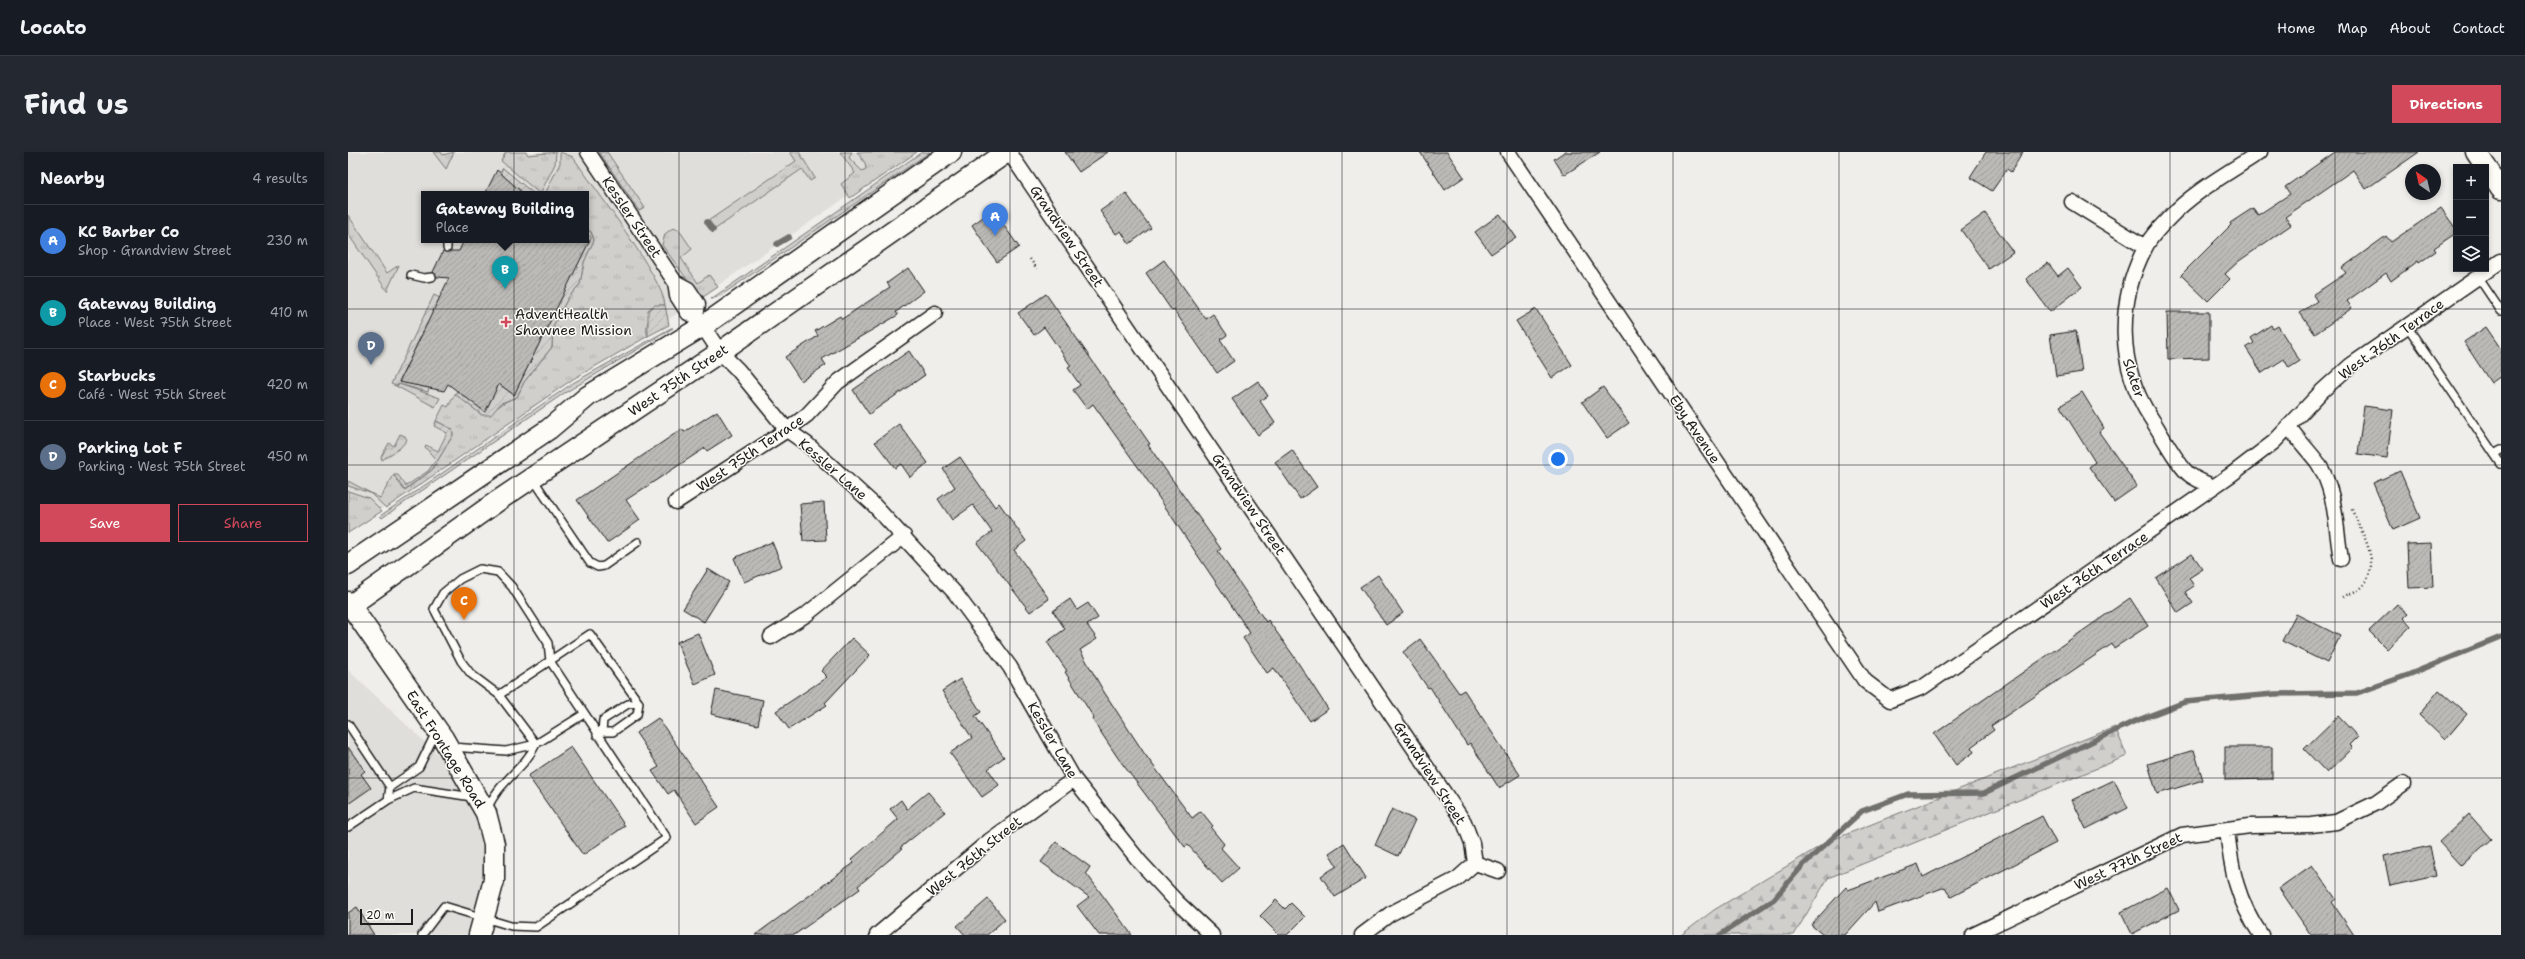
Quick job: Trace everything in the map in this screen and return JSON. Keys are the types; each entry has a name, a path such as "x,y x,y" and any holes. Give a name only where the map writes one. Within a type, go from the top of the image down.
{"main road":[{"path":"348,565 549,429 588,396 951,152"},
{"name":"West 75th Street","path":"349,605 532,478 720,352 1008,152"},
{"path":"2476,152 2484,164"},
{"path":"2489,171 2501,189"},
{"name":"East Frontage Road","path":"349,605 448,746 482,805 494,844 494,880 482,927"}],"street":[{"name":"Kessler Street","path":"588,152 675,282 676,296 688,313 699,321"},
{"name":"Grandview Street","path":"1008,152 1464,822 1472,843 1475,863"},
{"name":"Eby Avenue","path":"1508,152 1865,681 1890,700"},
{"path":"2072,202 2145,247 2170,217 2191,199 2260,152"},
{"name":"Slater","path":"2145,247 2133,275 2124,311 2124,333 2127,363 2136,391 2147,412 2189,475 2212,486"},
{"name":"West 76th Terrace","path":"1890,700 1923,687 2212,486 2232,474 2274,442 2322,391 2351,365 2501,261"},
{"name":"West 75th Terrace","path":"676,502 787,430 807,415 838,382 935,312"},
{"name":"Kessler Lane","path":"699,321 720,352 738,370 787,430 807,444 873,504 955,593 1010,667 1074,779 1140,862 1212,935"},
{"path":"2289,427 2317,463 2330,487 2336,512 2336,533 2341,559"},
{"path":"771,637 807,614 904,536"},
{"name":"West 76th Street","path":"876,935 989,841 1074,779"},
{"name":"West 77th Street","path":"1972,935 2163,842 2182,835 2250,826 2311,826 2336,822 2376,803 2403,784"},
{"path":"2226,829 2230,869 2242,905 2261,935"},
{"path":"1362,935 1390,914 1457,879 1475,863 1498,871"}],"lane":[{"path":"447,243 447,248"},
{"path":"411,275 424,278 432,277"},
{"path":"2478,277 2501,311"},
{"path":"2407,326 2501,464"},
{"path":"2494,454 2501,450"},
{"path":"532,478 590,563 598,567 604,566 638,542"},
{"path":"422,935 444,906 482,927 536,927 667,838 600,733 584,714 550,661 548,642 512,587 498,572 480,569 460,579 443,593 434,609 461,661 471,674 499,695 536,744"},
{"path":"499,695 590,634 639,703 637,715 613,732 600,733"},
{"path":"600,733 603,720 628,704 639,703"},
{"path":"448,746 506,751 536,744 584,714"},
{"path":"348,724 390,787 388,800"},
{"path":"390,787 420,767 437,730"},
{"path":"348,827 388,800 414,788 482,805 493,796 510,774 529,759 536,744"}],"path":[{"path":"1030,259 1037,269"},
{"path":"2343,597 2362,587 2370,572 2372,552 2349,500"}],"shaded area":[{"name":"AdventHealth Shawnee Mission","path":"348,152 912,152 624,350 572,378 374,514 348,520"},
{"path":"348,670 472,786 490,896 471,935 348,935"}],"green space":[{"path":"433,152 441,152 443,155 454,152 446,169"},
{"path":"506,152 526,152 528,155 556,152 555,164 542,191 536,191 501,161"},
{"path":"560,152 573,157 640,254 661,292 665,305 659,305 651,315 647,323 648,336 573,379 386,508 370,493 348,486 348,481 380,498 394,475 405,490 432,470 453,435 452,429 436,421 444,405 448,407 455,394 482,415 492,411 507,401 517,397 524,382 552,347 553,326 568,298 580,284 584,262 594,240 589,231 589,191 546,191 560,163"},
{"path":"599,152 607,152 645,208 639,211"},
{"path":"790,152 799,152 815,178 810,181 802,169 714,230 708,221 796,161"},
{"path":"840,152 852,152 849,158 862,171 866,169 865,163 857,152 917,152 850,198 841,184 855,173"},
{"path":"922,152 930,152 720,296 711,299"},
{"path":"503,168 530,191 521,191 500,173"},
{"path":"348,215 387,273 399,265 387,291 348,234"},
{"path":"673,228 679,230 692,249 681,258 698,283 709,275 718,287 703,297 695,290 662,245 665,234"},
{"path":"589,231 594,240 584,262 580,284 568,298 553,326 552,347 524,382 517,397 501,403 491,415 482,415 455,394 457,391 485,411 499,384 514,395 591,237 589,236"},
{"path":"434,295 440,298 399,381 429,388 428,392 399,384 396,386 391,384"},
{"path":"655,305 665,305 669,325 648,336 648,310"},
{"path":"673,328 563,394 382,518 380,516 573,383"},
{"path":"399,384 440,398 435,407 396,386"},
{"path":"436,421 452,429 453,435 432,470 404,490 394,475 398,475 406,486 428,471 436,460 425,447 426,445 438,451 447,433 434,426"},
{"path":"400,434 405,436 407,440 400,448 382,460 381,457 389,443 394,446"},
{"path":"348,491 369,498 382,511 348,533"},
{"path":"2115,727 2127,756 1828,878 1794,935 1681,935 1714,910 1827,842"}],"building":[{"path":"1065,152 1108,152 1079,172"},
{"path":"1420,152 1447,152 1464,177 1445,190"},
{"path":"1564,152 1600,152 1564,175 1554,159"},
{"path":"1986,152 2023,152 2011,172 2007,169 1992,191 1970,177"},
{"path":"2335,152 2419,152 2366,189 2353,170 2285,217 2291,225 2239,261 2225,274 2230,279 2208,301 2181,275 2231,225 2230,223 2253,208 2258,215 2290,194 2285,187"},
{"path":"497,170 521,191 486,191"},
{"path":"1126,193 1151,228 1129,244 1121,231 1116,234 1100,211"},
{"path":"2441,208 2453,225 2453,235 2434,248 2436,251 2419,263 2418,261 2391,281 2386,273 2347,301 2352,308 2315,334 2300,313 2317,301 2313,295 2346,273 2342,268 2386,236 2391,242"},
{"path":"993,210 1019,247 997,262 972,225"},
{"path":"1985,213 2013,252 1989,269 1961,230"},
{"path":"1500,214 1516,237 1491,254 1475,232"},
{"path":"463,243 589,243 514,395 499,384 485,412 448,384 444,391 399,382 449,278 437,277 433,272 443,251 459,251"},
{"path":"1164,260 1206,319 1213,314 1227,335 1220,340 1234,361 1217,373 1174,310 1172,311 1146,273"},
{"path":"2048,263 2058,276 2068,268 2082,287 2050,312 2026,279"},
{"path":"908,268 924,291 896,312 898,315 822,359 826,365 801,381 785,357 818,336 815,331 840,316 842,319 890,287 887,283"},
{"path":"1046,294 1150,444 1148,445 1221,549 1218,551 1266,622 1268,620 1293,655 1328,709 1310,721 1274,668 1267,673 1243,638 1250,633 1143,474 1093,404 1087,409 1073,390 1080,385 1068,368 1071,366 1044,327 1034,335 1018,313"},
{"path":"1536,309 1572,365 1552,378 1516,321"},
{"path":"2167,312 2209,312 2209,358 2168,359"},
{"path":"2271,325 2273,329 2278,326 2300,361 2289,368 2284,359 2262,373 2246,348 2254,343 2251,338"},
{"path":"2486,327 2501,349 2501,376 2491,383 2464,342"},
{"path":"2076,331 2082,372 2056,376 2050,335"},
{"path":"909,351 925,375 869,414 853,390"},
{"path":"1258,381 1268,396 1260,401 1275,423 1258,435 1232,399"},
{"path":"1603,387 1629,423 1607,438 1582,402"},
{"path":"2082,392 2104,428 2099,432 2137,486 2114,502 2089,467 2095,462 2060,406"},
{"path":"2364,406 2393,410 2387,458 2358,454"},
{"path":"717,411 732,435 707,451 705,448 626,500 640,520 607,543 577,500 682,429 684,432"},
{"path":"899,424 928,463 910,477 901,464 895,468 875,442"},
{"path":"1292,450 1317,487 1300,499 1275,462"},
{"path":"960,457 995,507 999,503 1026,541 1014,550 1049,599 1030,612 977,543 992,532 973,505 952,520 938,499 955,487 943,469"},
{"path":"2400,471 2420,518 2393,530 2373,483"},
{"path":"824,502 826,540 803,541 800,504"},
{"path":"772,542 782,566 744,582 734,558"},
{"path":"2431,543 2433,587 2409,588 2407,544"},
{"path":"2192,554 2203,569 2189,578 2194,586 2185,592 2193,603 2178,613 2156,578"},
{"path":"708,569 729,582 704,622 683,609"},
{"path":"1378,575 1403,613 1386,625 1360,587"},
{"path":"2130,598 2148,626 2114,648 2112,644 1991,726 1994,730 1971,747 1974,752 1956,765 1934,734"},
{"path":"1070,599 1077,610 1088,603 1098,618 1087,625 1097,639 1080,650 1104,692 1144,753 1192,818 1201,811 1213,826 1211,828 1224,844 1221,848 1239,868 1222,883 1188,845 1185,847 1118,758 1092,719 1094,718 1065,672 1067,671 1047,642 1065,629 1053,611"},
{"path":"2397,604 2408,614 2404,618 2411,626 2387,649 2369,631"},
{"path":"2296,614 2340,636 2327,663 2282,641"},
{"path":"698,633 715,675 695,684 677,642"},
{"path":"852,638 870,655 825,703 827,705 789,729 776,711 827,677 821,671"},
{"path":"1420,639 1459,693 1464,690 1520,775 1499,788 1470,743 1467,745 1430,687 1428,688 1403,652"},
{"path":"960,679 981,712 975,716 1004,757 988,769 999,785 982,797 950,753 972,738 942,691"},
{"path":"716,690 763,700 758,725 711,714"},
{"path":"2439,690 2467,714 2445,740 2419,715"},
{"path":"2338,716 2358,737 2350,745 2353,748 2327,773 2304,749"},
{"path":"658,718 719,807 696,823 674,790 668,794 652,771 659,767 636,733"},
{"path":"348,747 365,771 361,774 371,788 348,804"},
{"path":"571,747 625,826 583,855 528,776"},
{"path":"2225,747 2272,747 2272,779 2225,780"},
{"path":"2194,750 2203,780 2157,794 2148,764"},
{"path":"2114,780 2128,808 2086,829 2072,800"},
{"path":"928,792 945,812 900,848 902,849 858,886 860,889 794,935 755,935 854,863 851,860 898,819 890,809 901,800 907,809"},
{"path":"1392,809 1415,820 1398,856 1375,845"},
{"path":"2469,814 2491,839 2461,866 2439,842"},
{"path":"2042,816 2056,843 1951,897 1945,887 1878,912 1875,902 1845,935 1823,935 1811,925 1846,887 1848,890 1918,864 1923,877"},
{"path":"1056,842 1090,867 1086,873 1132,935 1099,935 1077,906 1089,897 1041,862"},
{"path":"1344,843 1366,878 1335,897 1321,876 1337,866 1329,853"},
{"path":"2430,846 2436,876 2390,886 2384,856"},
{"path":"2312,865 2336,899 2332,902 2354,935 2311,935 2279,888"},
{"path":"2168,888 2179,910 2132,934 2121,912"},
{"path":"988,899 1005,919 987,935 965,935 957,926"},
{"path":"1276,900 1285,909 1291,903 1305,917 1287,935 1279,935 1260,916"},
{"path":"357,907 374,935 348,935 348,913"}],"waterway":[{"path":"707,222 713,230"},
{"path":"777,244 789,237"},
{"path":"1720,935 1774,899 1803,865 1862,811 1908,794 1984,793 2133,722 2185,702 2274,694 2357,693 2408,675 2501,637"}],"place":[{"name":"KC Barber Co","path":"995,236"},
{"name":"Gateway Building","path":"505,289"},
{"name":"AdventHealth Shawnee Mission","path":"506,322"},
{"name":"Parking Lot F","path":"371,365"},
{"name":"Starbucks","path":"464,620"}]}
